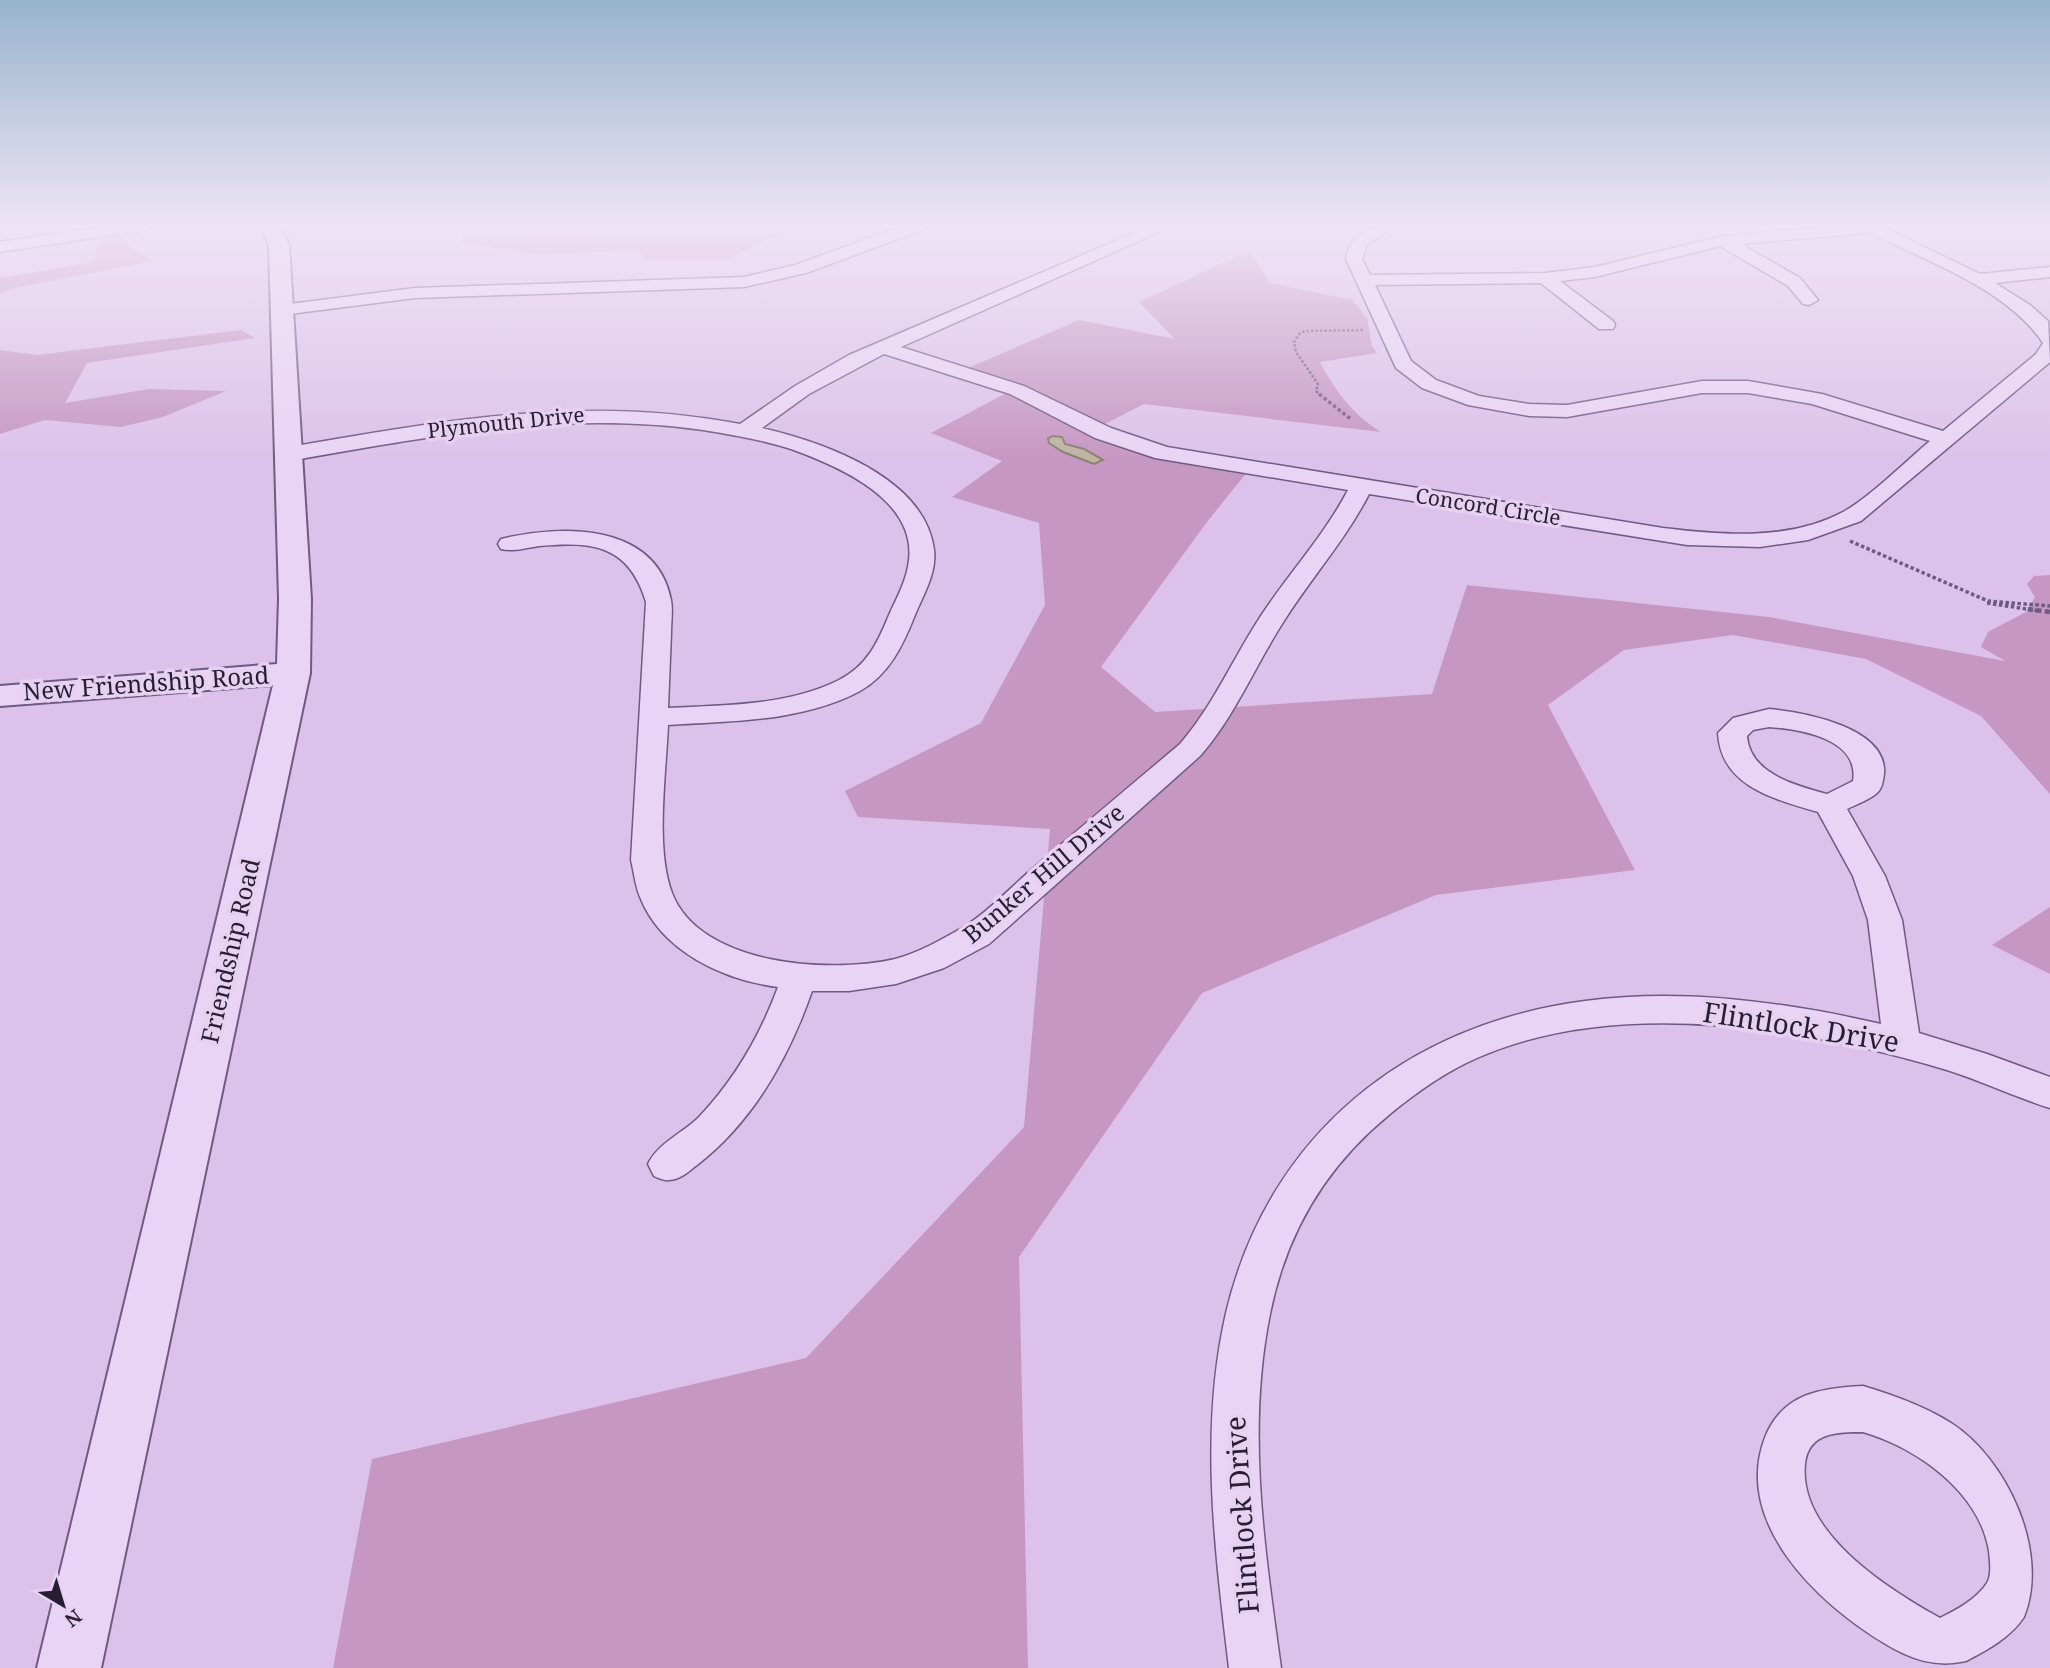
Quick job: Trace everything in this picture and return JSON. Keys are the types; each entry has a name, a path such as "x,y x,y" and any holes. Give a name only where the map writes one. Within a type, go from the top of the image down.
{"street":[{"name":"Friendship Road","path":"69,1668 293,673 295,599 282,303"},
{"path":"282,310 338,303"},
{"path":"744,431 831,372 985,303"},
{"path":"1373,303 1403,364 1417,377 1455,395 1492,405 1567,411 1702,387 1748,387 1815,398 1947,439"},
{"path":"1577,303 1606,325"},
{"path":"2016,303 2043,323 2050,339"},
{"name":"Concord Circle","path":"882,347 1023,392 1103,433 1139,447 1673,537 1760,540 1805,534 1838,524 1853,516 2043,358 2050,347"},
{"name":"Plymouth Drive","path":"289,454 491,421 563,414 649,415 744,431 808,449 870,479 893,498 912,519 920,539 921,568 888,650 869,673 851,685 812,700 778,706 663,716"},
{"name":"Bunker Hill Drive","path":"510,544 544,537 591,538 619,549 648,569 657,586 659,602 663,716 648,860 649,879 657,900 669,919 689,939 714,955 772,974 827,979 884,974 944,954 978,935 1190,750 1212,725 1270,622 1343,522 1362,486"},
{"name":"New Friendship Road","path":"0,696 293,673"},
{"path":"1830,805 1869,876 1885,920 1902,1042"},
{"path":"668,1164 709,1132 735,1104 757,1073 785,1020 799,977"},
{"name":"Flintlock Drive","path":"1255,1668 1233,1468 1234,1388 1246,1316 1263,1258 1292,1197 1340,1134 1399,1084 1433,1063 1509,1031 1587,1014 1665,1009 1711,1010 1790,1019 1902,1042 2022,1081 2050,1093"},
{"path":"1863,1409 1918,1428 1950,1449 1983,1483 2003,1514 2015,1553 2013,1586 2005,1601 1943,1658 1837,1579 1817,1559 1796,1528 1783,1496 1780,1467 1788,1436 1799,1423 1827,1410 1863,1409"}],"path":[{"path":"1352,420 1338,408 1331,406 1317,391 1318,384 1296,352 1294,342 1300,333 1316,330 1385,329"},
{"path":"2050,606 1988,601 1852,540 1849,542 1990,605 2050,612"}],"shaded area":[{"path":"1140,303 1355,303 1367,319 1372,346 1377,353 1320,362 1346,402 1361,418 1381,432 1144,404 1091,431 1248,471 1207,522 1101,667 1155,712 1432,694 1467,585 1769,617 2005,661 1981,647 1988,632 2026,612 2035,597 2027,584 2034,576 2050,575 2050,794 1981,716 1866,659 1733,635 1624,650 1548,705 1635,870 1436,895 1202,993 1019,1257 1028,1668 333,1668 372,1459 806,1358 1024,1127 1050,829 858,817 845,791 981,723 1045,605 1039,523 952,497 1002,461 931,433 1012,390 959,372 1079,320 1175,339"},
{"path":"241,330 255,338 87,363 65,403 149,389 226,391 163,417 121,427 45,420 0,434 0,350 37,355"},
{"path":"1062,437 1065,444 1084,449 1103,460 1094,464 1063,452 1049,443 1048,438"},
{"path":"2050,907 2050,974 1992,945"}]}
